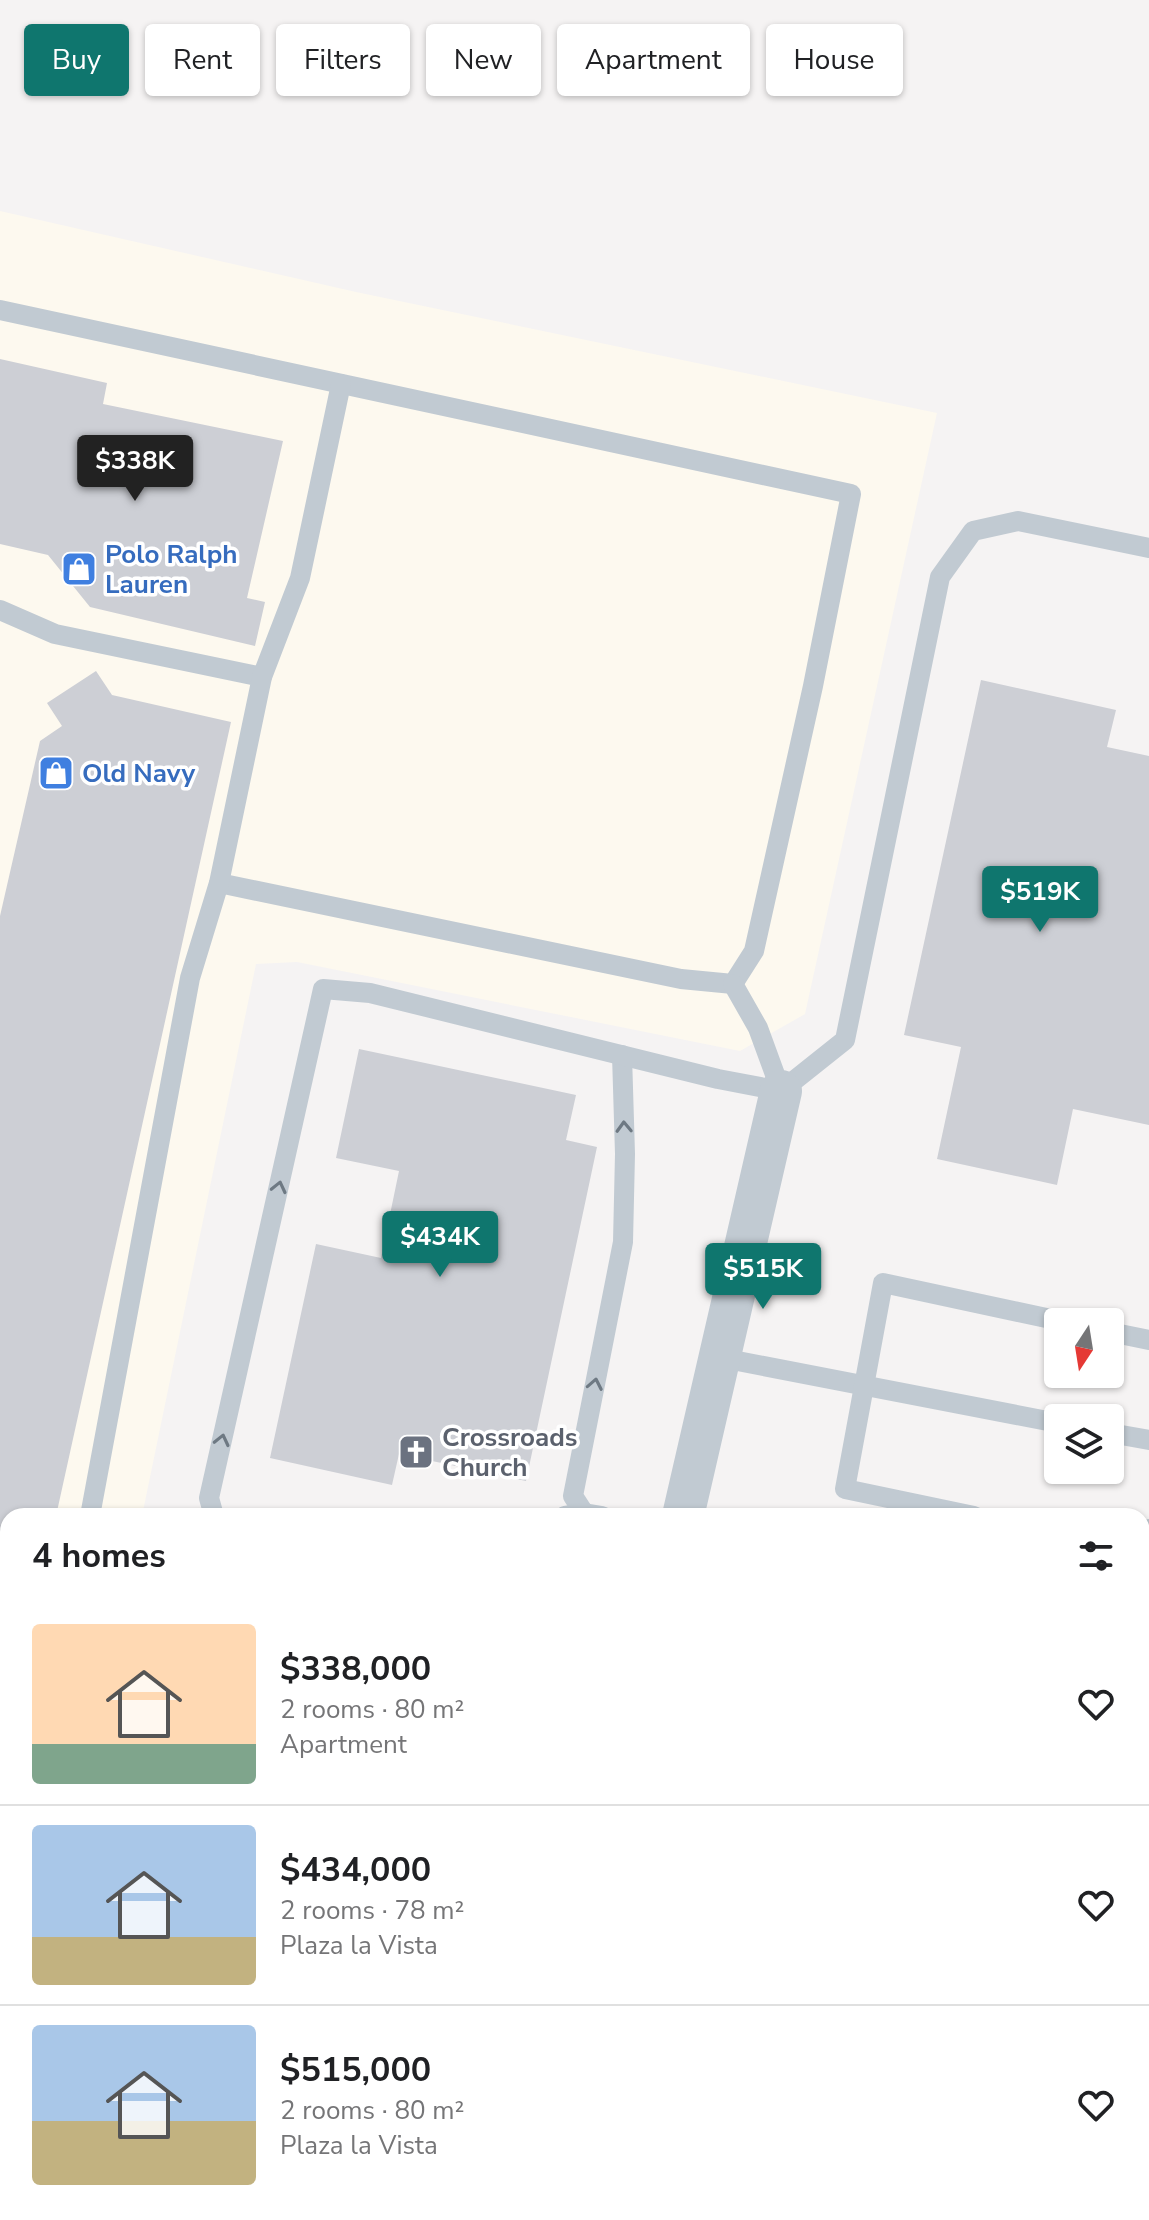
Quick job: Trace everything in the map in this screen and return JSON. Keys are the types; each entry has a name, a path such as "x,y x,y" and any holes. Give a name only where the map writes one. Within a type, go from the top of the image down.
{"street":[{"path":"685,1508 717,1357 781,1091"}],"lane":[{"path":"0,310 851,494 813,686 754,951 733,984"},
{"path":"91,1508 190,978 219,883 262,677 300,578 341,384"},
{"path":"781,1091 845,1040 940,577 973,531 1018,521 1149,548"},
{"path":"0,610 55,634 262,677"},
{"path":"219,883 681,979 733,984"},
{"path":"733,984 758,1028 781,1091"},
{"path":"212,1508 209,1498 323,989 370,993 781,1091"},
{"path":"580,1508 573,1496 623,1242 625,1154 622,1055"},
{"path":"936,1508 845,1489 883,1283 1044,1318"},
{"path":"1124,1335 1149,1340"},
{"path":"717,1357 1044,1420"},
{"path":"1124,1436 1149,1440"}],"shaded area":[{"path":"0,211 356,292 937,413 805,1014 740,1051 297,962 256,964 144,1508 0,1508"}],"building":[{"path":"0,359 107,383 103,404 283,441 247,598 265,602 255,646 90,607 48,555 0,544"},
{"path":"96,671 112,695 231,722 58,1508 0,1508 0,916 40,741 62,726 47,703"},
{"path":"981,680 1116,710 1107,747 1149,756 1149,1125 1073,1109 1057,1185 937,1159 961,1047 904,1035"},
{"path":"359,1049 576,1095 566,1140 597,1147 526,1481 399,1454 392,1485 270,1458 316,1244 381,1258 399,1171 336,1158"}],"place":[{"name":"Polo Ralph Lauren","path":"79,569"},
{"name":"Old Navy","path":"56,773"},
{"name":"Crossroads Church","path":"416,1452"}]}
